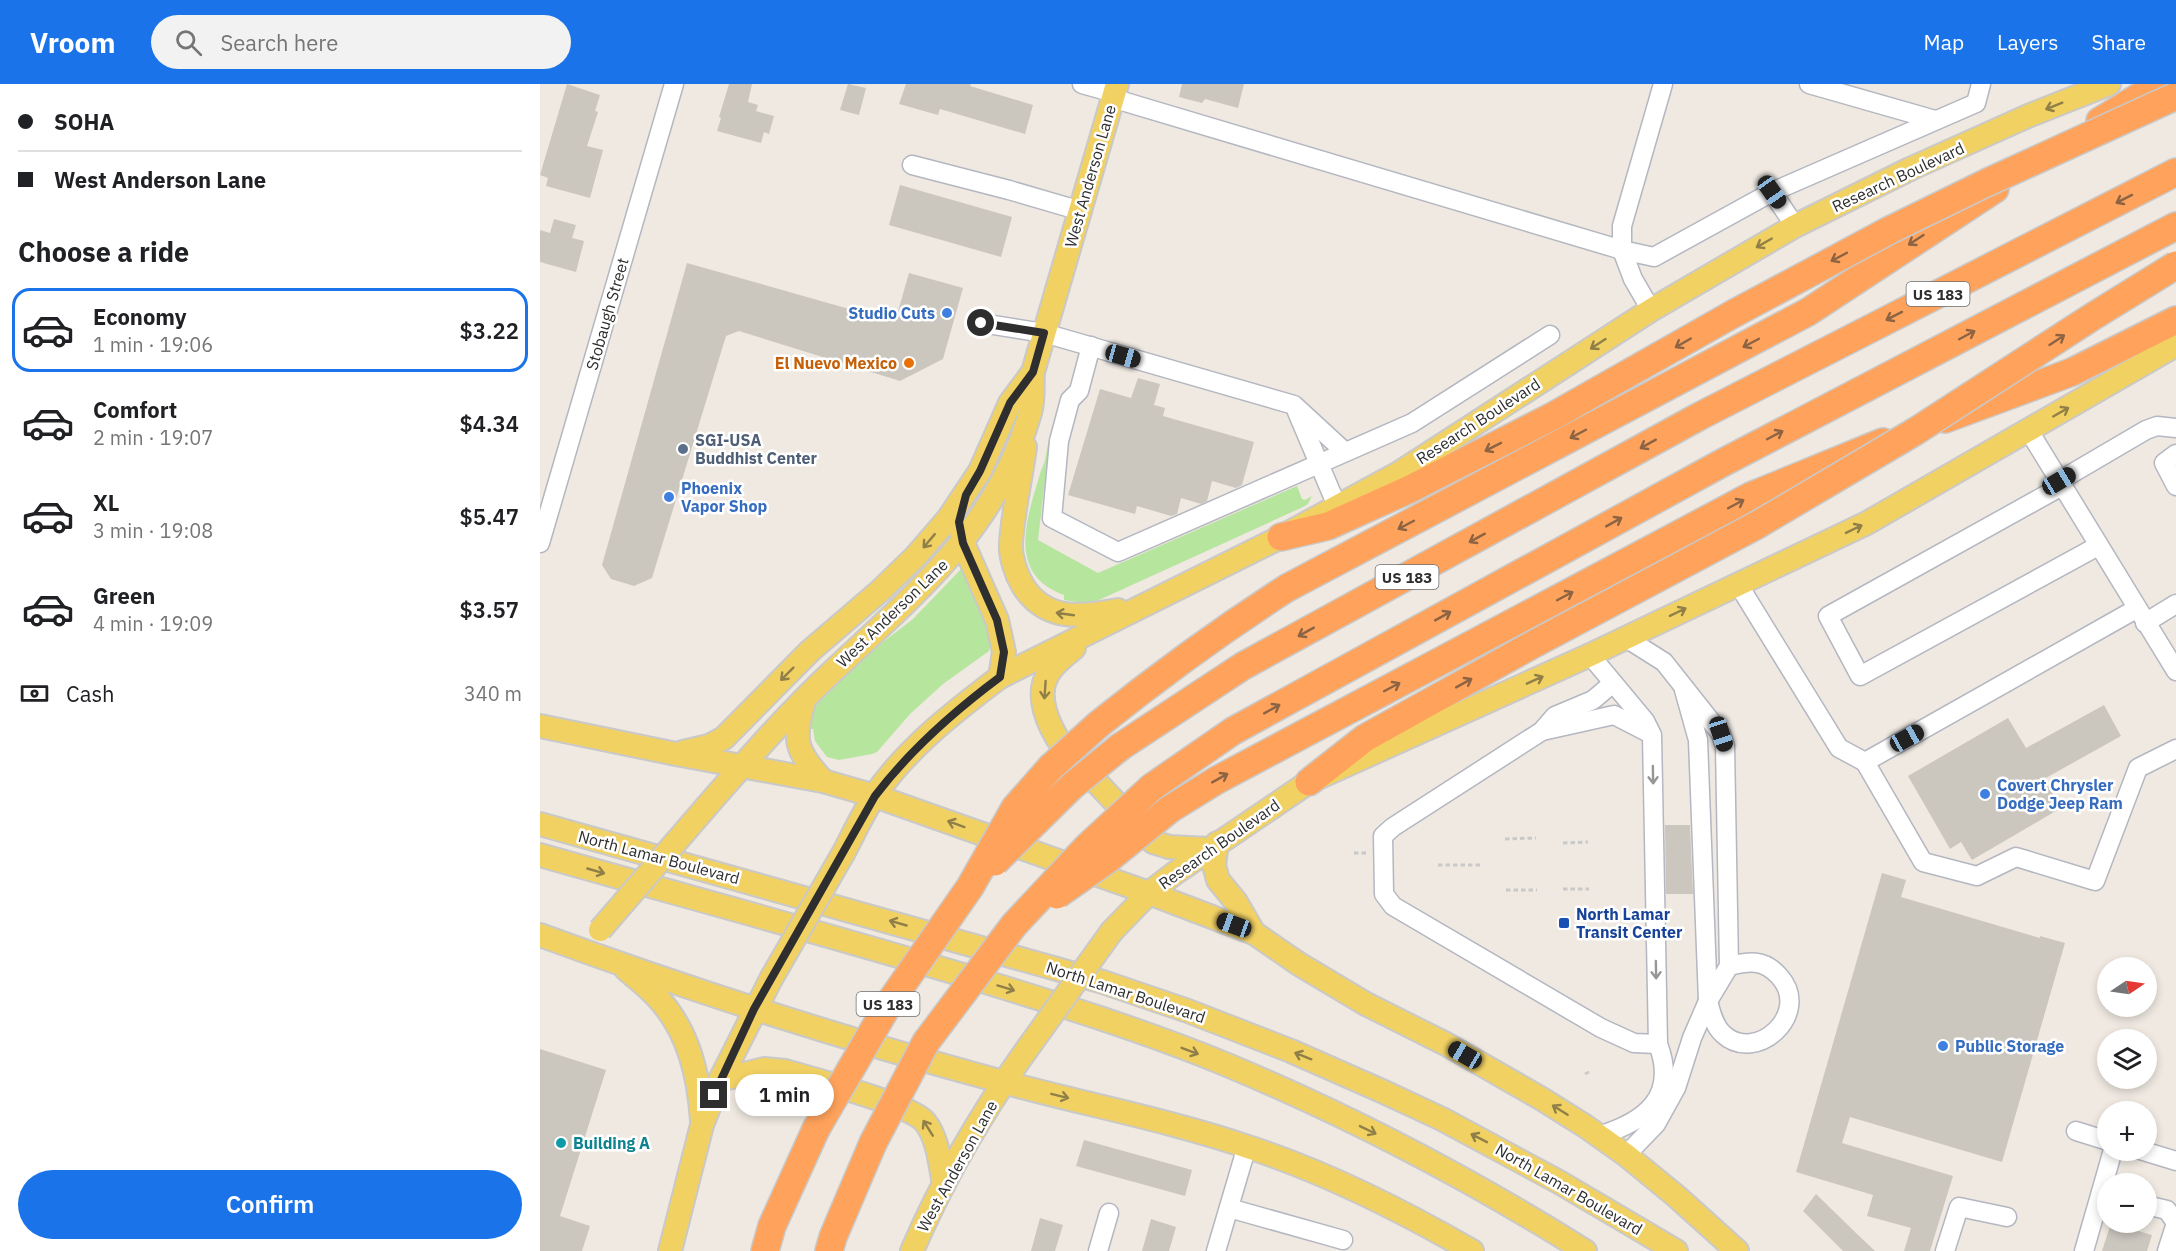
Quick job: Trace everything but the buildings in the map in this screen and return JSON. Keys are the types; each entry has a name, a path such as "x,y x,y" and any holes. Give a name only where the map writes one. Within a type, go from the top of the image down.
{"highway":[{"path":"970,886 1015,808 1051,767 1100,724 1228,626 1287,588 1808,312 1905,247 2160,84"},
{"path":"1281,537 1328,526 1410,489 1556,415 1733,314 1890,230 1954,198 2176,96"},
{"name":"US 183","path":"765,1251 772,1226 816,1129 888,1005 970,886 1072,786 1120,747 1243,666 1700,416 2176,172"},
{"name":"US 183","path":"829,1251 873,1143 926,1042 1014,925 1087,847 1152,787 1233,731 1724,462 2176,226"},
{"path":"1309,782 1365,738 1532,645 1757,525 1916,431 2092,316 2176,265"},
{"path":"1014,925 1107,860 1170,809 1217,780 1751,496 1838,459 2072,372 2176,320"}],"main road":[{"name":"Research Boulevard","path":"875,796 912,752 963,705 1000,677 1281,537 1399,472 1651,310 1795,226 1911,169 2028,116 2109,84"},
{"name":"West Anderson Lane","path":"574,947 600,930 707,806 804,699 897,613 963,543 994,496 1015,453 1031,411 1033,372 1114,92"},
{"name":"Research Boulevard","path":"1003,1082 1112,931 1149,893 1213,846 1309,782 1590,655 1867,522 2176,345"},
{"name":"West Anderson Lane","path":"966,495 990,451 1010,403 1033,372"},
{"path":"1031,411 1011,545 1016,575 1029,596 1051,612 1080,616 1143,605"},
{"path":"966,495 959,522 963,543 997,620 1004,652 1000,677"},
{"path":"675,754 709,746 724,738 810,651 881,590 916,556 966,495"},
{"path":"1093,630 1050,670 1046,680 1043,694 1045,714 1053,733 1063,747 1153,842 1169,848 1213,846 1218,880 1236,902 1254,933"},
{"path":"804,699 797,727 798,744 804,759 823,782"},
{"path":"540,726 823,782 875,796 1149,893 1254,933 1299,964 1366,1004 1446,1044 1542,1099 1626,1155 1737,1251"},
{"path":"675,754 699,766 707,784 707,806"},
{"path":"670,1251 702,1125 720,1080 754,1009 875,796"},
{"name":"North Lamar Boulevard","path":"540,824 1092,979 1188,1011 1339,1071 1442,1119 1559,1182 1676,1251"},
{"name":"North Lamar Boulevard","path":"540,855 884,951 1087,1013 1175,1045 1311,1103 1415,1154 1537,1221 1585,1251"},
{"path":"540,934 754,1009 1003,1082 1176,1125 1247,1146 1343,1183 1472,1251"},
{"path":"615,961 657,996 678,1024 692,1056 700,1095 702,1125"},
{"path":"720,1080 764,1069 785,1071 907,1108 925,1121 934,1138 944,1184"},
{"name":"West Anderson Lane","path":"912,1251 944,1184 1003,1082"}],"street":[{"name":"Stobaugh Street","path":"540,543 674,84"},
{"path":"1082,84 1622,250 1654,256 1772,192 1976,103 1981,84"},
{"path":"1651,310 1633,279 1622,250 1622,226 1663,84"},
{"path":"1809,84 1935,120"},
{"path":"912,165 1081,211"},
{"path":"1772,192 1795,226"},
{"path":"981,323 1044,333 1294,405 1345,452"},
{"path":"1091,346 1079,391 1070,400 1059,441 1052,518 1118,552 1412,423 1550,335"},
{"path":"1294,405 1337,506"},
{"path":"2098,546 1860,675 1828,616 2060,483 2146,430 2157,426 2176,428"},
{"path":"2029,431 2176,671"},
{"path":"2176,454 2164,463 2176,486"},
{"path":"1738,584 1839,748 1865,762 1923,862 1977,876 2016,857 2095,880 2138,768 2176,749"},
{"path":"1865,762 2141,616 2176,604"},
{"path":"1626,638 1664,662 1702,707 1721,734 1725,746 1729,966 1708,1001 1692,1038 1676,1088 1656,1124 1626,1155"},
{"path":"1590,655 1645,721 1652,735 1658,1044 1664,1060 1665,1081 1660,1097 1648,1111 1634,1122 1598,1136"},
{"path":"1613,682 1593,700 1555,716 1542,731 1393,827 1383,836 1384,894 1393,906 1601,1028 1634,1043 1658,1044"},
{"path":"1684,688 1698,740 1708,1001 1713,1019 1723,1034 1736,1041 1754,1043 1768,1038 1780,1028 1788,1012 1789,995 1784,981 1773,969 1760,962 1749,961 1729,966"},
{"path":"1542,731 1614,715 1652,735"},
{"path":"2076,1131 2097,1138"},
{"path":"1216,1251 1247,1146"},
{"path":"2157,1155 2176,1161"},
{"path":"1945,1251 1959,1207 2007,1217"},
{"path":"2157,1207 2167,1210 2175,1224 2167,1251"},
{"path":"1229,1208 1343,1240"},
{"path":"1098,1251 1109,1213"},
{"path":"2084,1251 2097,1213"}],"path":[{"path":"1505,839 1536,838"},
{"path":"1563,843 1588,842"},
{"path":"1438,866 1482,865"},
{"path":"1563,888 1589,889"},
{"path":"1506,890 1537,890"}],"green space":[{"path":"1050,437 1038,540 1098,573 1297,486 1302,499 1305,500 1312,496 1308,504 1303,507 1099,600 1083,603 1064,600 1064,595 1046,586 1034,573 1027,559 1025,543 1030,509 1045,462"},
{"path":"963,567 992,636 989,651 943,684 910,714 877,752 839,760 827,757 815,741 813,729 807,729 811,711 818,700 861,659 913,619"}],"place":[{"name":"Studio Cuts","path":"947,313"},
{"name":"El Nuevo Mexico","path":"909,363"},
{"name":"SGI-USA Buddhist Center","path":"683,449"},
{"name":"Phoenix Vapor Shop","path":"669,497"},
{"name":"Covert Chrysler Dodge Jeep Ram","path":"1985,794"},
{"name":"North Lamar Transit Center","path":"1564,923"},
{"name":"Public Storage","path":"1943,1046"},
{"name":"Building A","path":"561,1143"}],"route":[{"path":"714,1095 754,1009 875,796 912,752 963,705 1000,677 1004,652 997,620 963,543 959,522 966,495 995,441 1010,403 1033,372 1044,333 981,323"}]}
